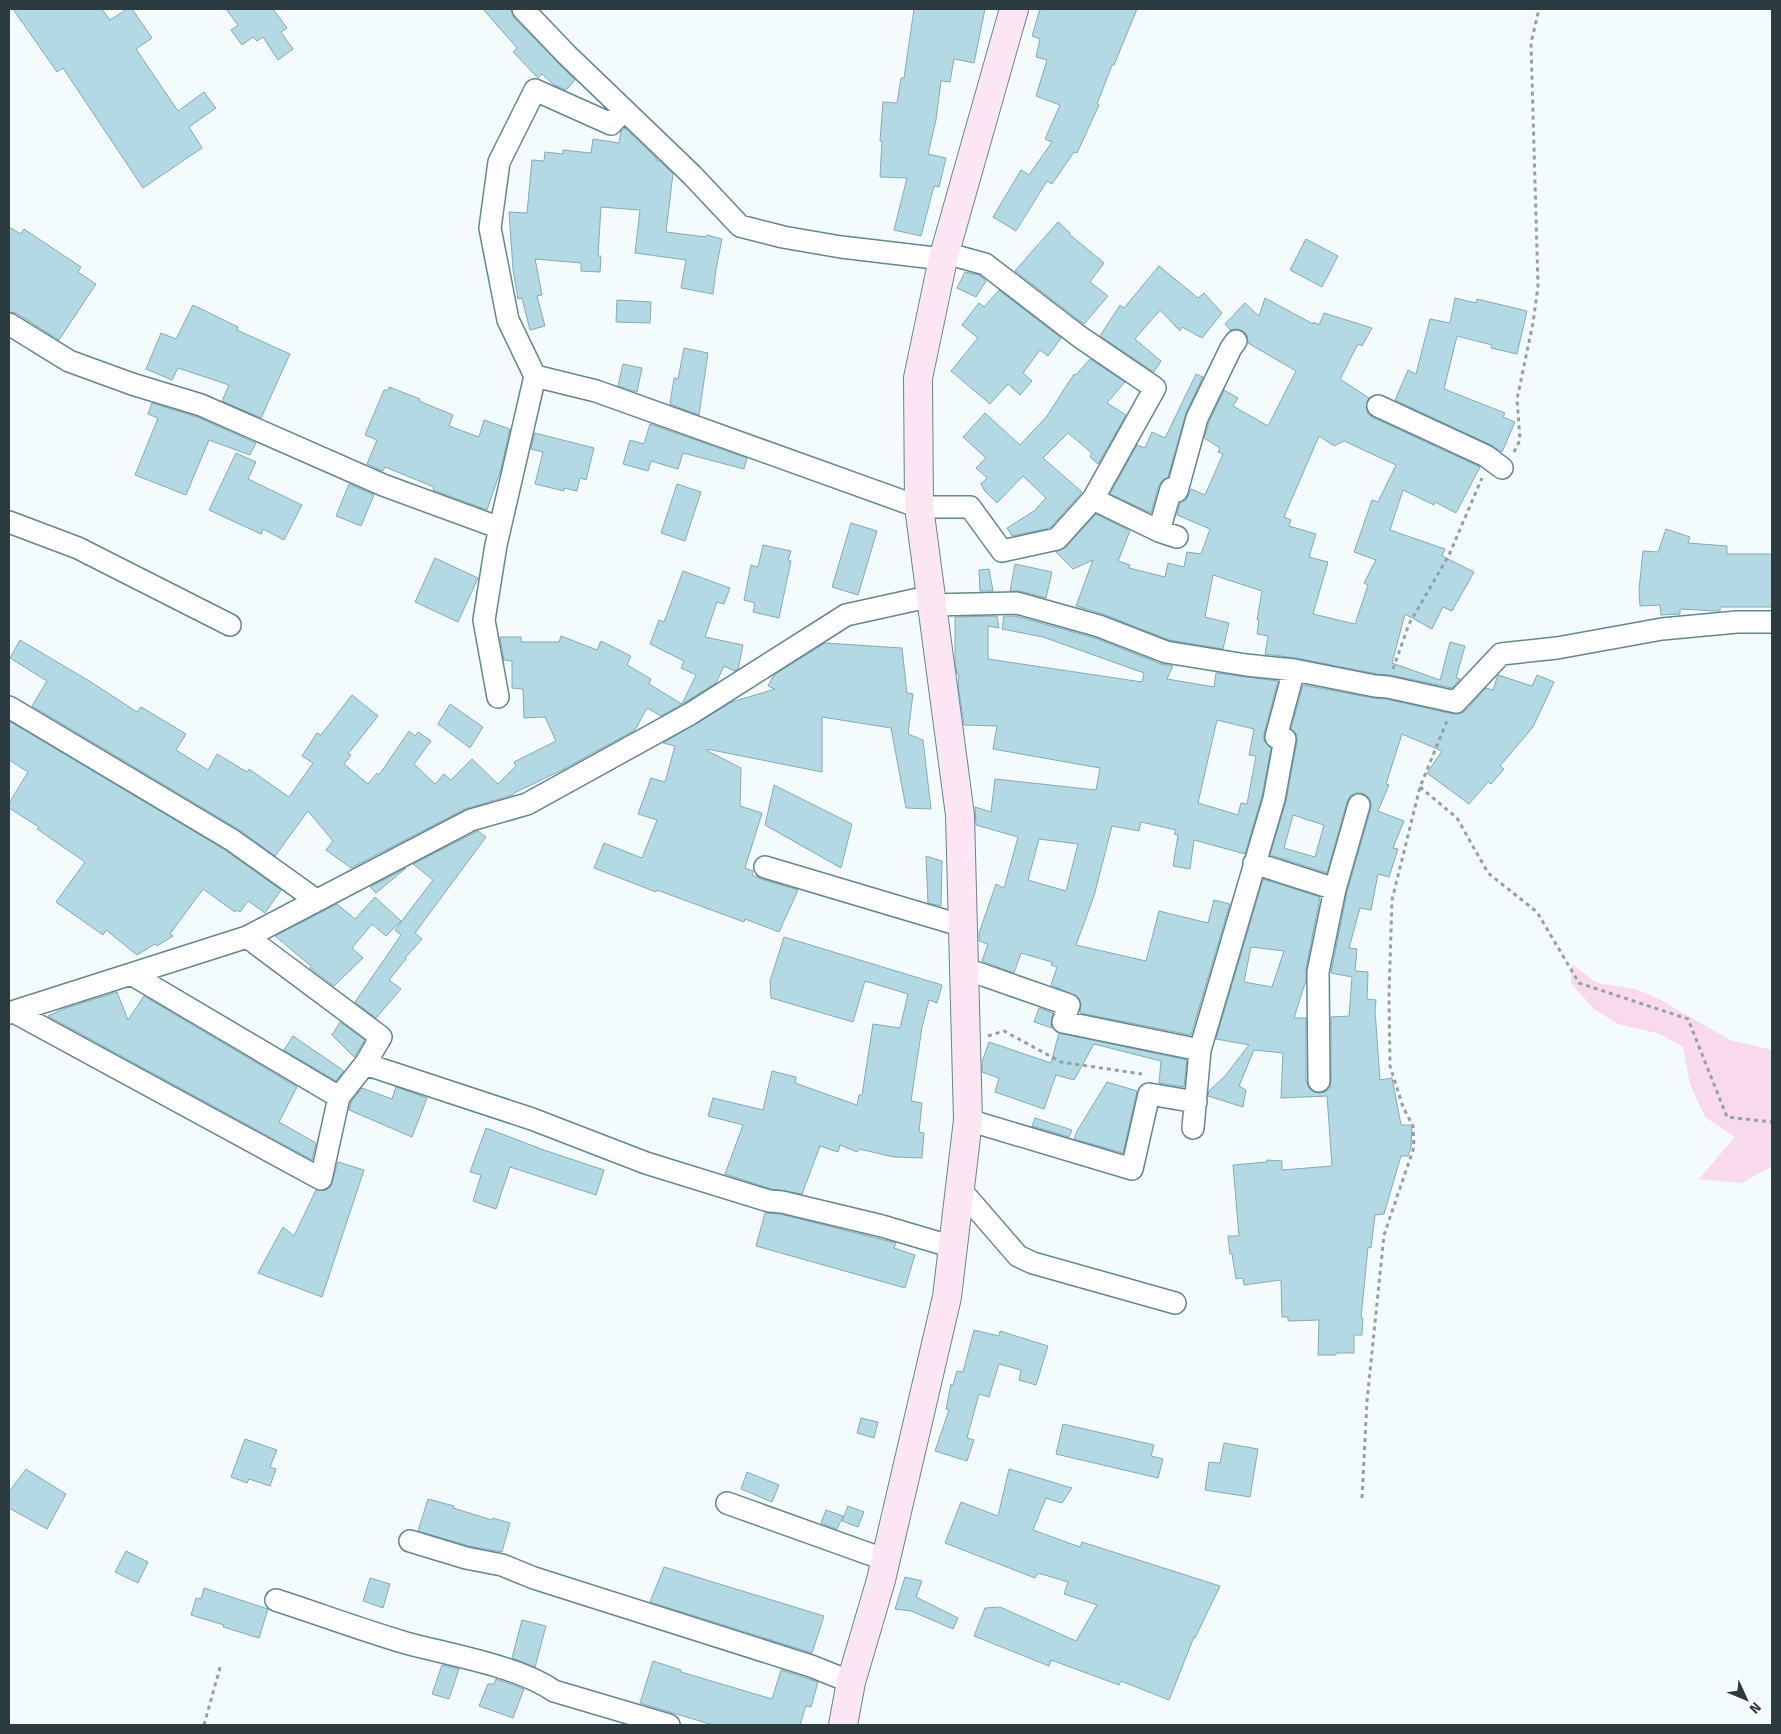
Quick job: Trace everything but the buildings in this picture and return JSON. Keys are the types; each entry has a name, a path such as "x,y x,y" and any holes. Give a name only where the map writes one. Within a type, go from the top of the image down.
{"main road":[{"path":"843,1725 851,1682 886,1560 947,1297 968,1120 960,815 933,600 919,507 918,378 944,256 1014,9"}],"street":[{"path":"523,9 740,226 841,247 944,256 985,264 1080,337 1155,388 1093,498 1056,539 1002,551 970,507 919,507 596,391 535,376"},
{"path":"498,697 484,620 500,528 535,376 508,320 490,228 499,162 535,90 612,124 624,110"},
{"path":"9,324 69,362 201,406 383,484 500,528"},
{"path":"1093,498 1168,534 1171,490 1177,491 1197,418 1236,341"},
{"path":"1378,406 1486,456 1502,468"},
{"path":"9,522 78,548 230,625"},
{"path":"12,1012 247,937 472,820 526,804 690,714 846,615 933,600 1018,604 1099,626 1166,652 1246,665 1294,670 1388,687 1456,702 1501,654 1557,648 1662,629 1737,622 1772,622"},
{"path":"1193,1128 1200,1050 1274,799 1286,739 1276,737 1294,670"},
{"path":"9,706 232,840 316,900"},
{"path":"1319,1081 1318,972 1335,889 1359,804"},
{"path":"1254,863 1335,889"},
{"path":"765,867 963,926"},
{"path":"12,1012 320,1179 339,1097 365,1064 381,1037 247,937"},
{"path":"963,968 1069,1005 1063,1022 1200,1050"},
{"path":"131,974 339,1097"},
{"path":"365,1064 532,1119 655,1166 769,1201 782,1202 882,1226 953,1247"},
{"path":"968,1120 1132,1169 1149,1094 1196,1102"},
{"path":"966,1196 1018,1256 1034,1263 1175,1303"},
{"path":"728,1503 886,1560"},
{"path":"410,1541 466,1558 502,1566 534,1578 811,1666 851,1682"},
{"path":"276,1600 382,1636 490,1664 540,1681 554,1691 670,1725"}],"path":[{"path":"1388,687 1409,624 1449,555 1483,477 1508,464 1520,440 1517,399 1533,323 1538,286 1531,43 1539,9"},
{"path":"1362,1498 1367,1401 1384,1235 1414,1147 1413,1126 1403,1107 1390,1066 1389,995 1392,900 1420,787 1456,702"},
{"path":"1420,787 1457,818 1488,873 1537,912 1579,983 1688,1019 1727,1117 1772,1122"},
{"path":"966,1043 1004,1031 1061,1062 1150,1076"},
{"path":"204,1725 221,1664"}],"shaded area":[{"path":"1572,964 1597,983 1636,989 1659,999 1730,1040 1772,1050 1772,1167 1741,1183 1699,1179 1735,1137 1705,1117 1690,1084 1683,1047 1660,1034 1618,1024 1594,1009 1571,983"}]}
